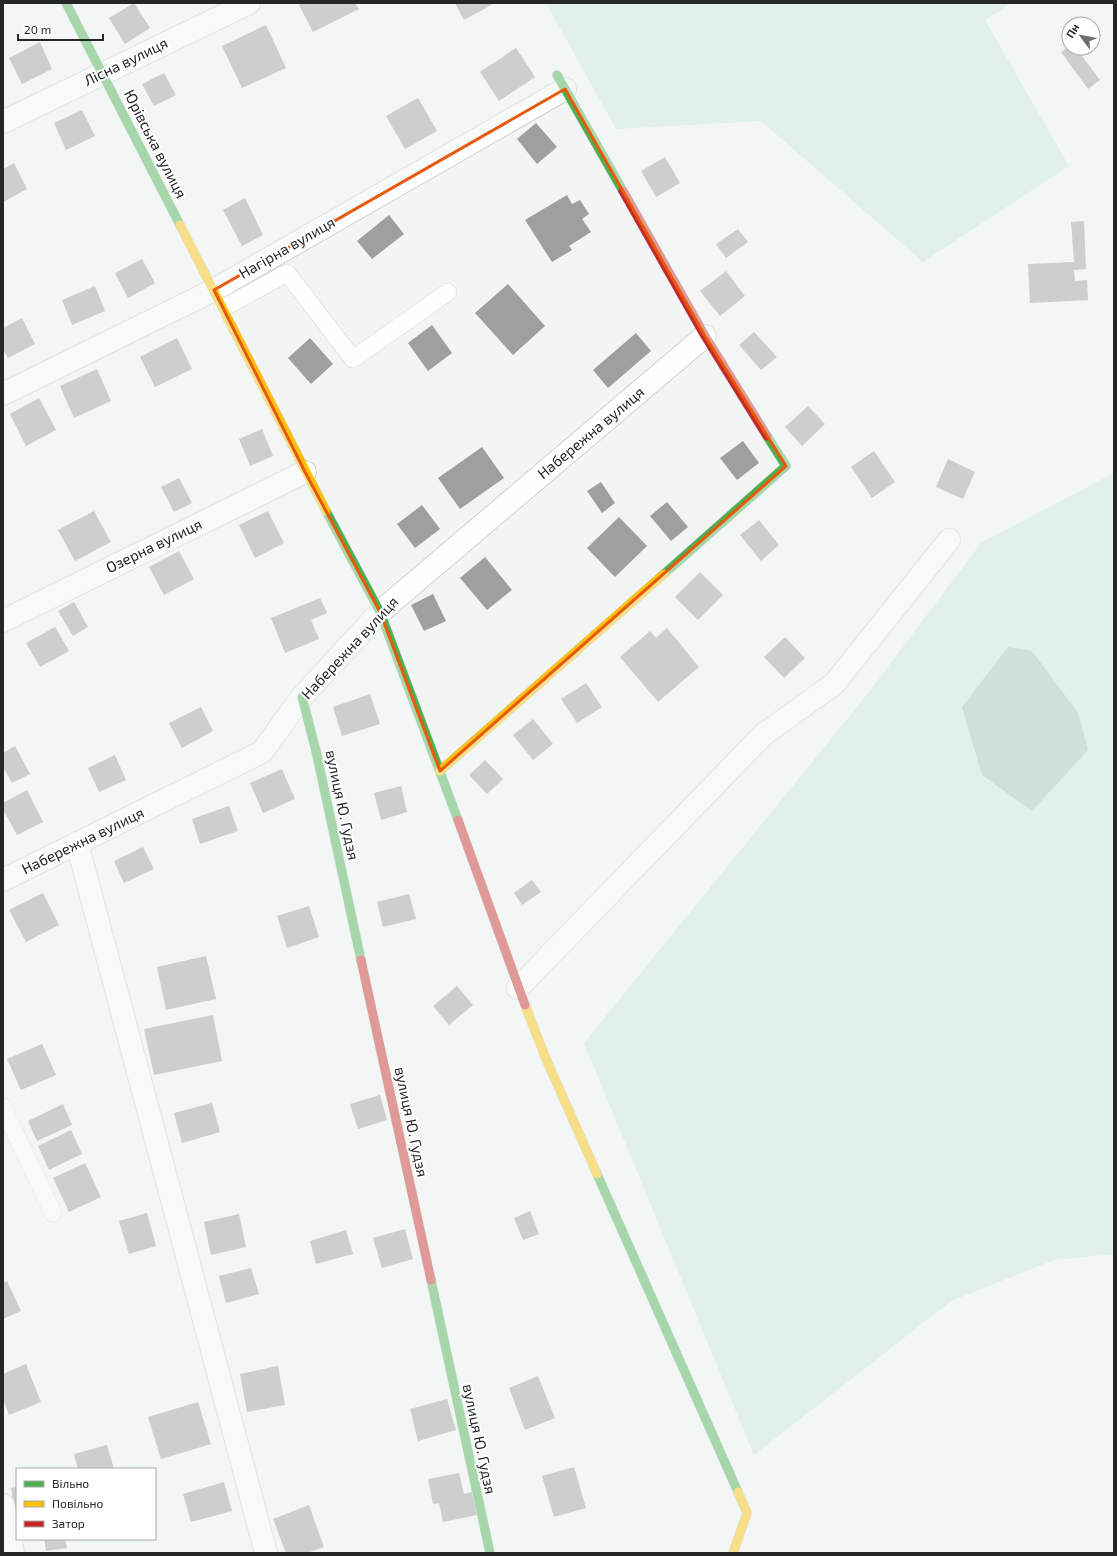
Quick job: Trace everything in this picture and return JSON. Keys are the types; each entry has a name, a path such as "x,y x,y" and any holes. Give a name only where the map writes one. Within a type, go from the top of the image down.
{"street":[{"name":"Юрівська вулиця","path":"66,3 219,299 304,472 380,612 440,770 518,988 565,1104 748,1513 732,1551"},
{"name":"Лісна вулиця","path":"3,122 249,3"},
{"name":"Нагірна вулиця","path":"3,394 219,299 561,82"},
{"path":"440,770 786,466 705,336 561,82"},
{"name":"Набережна вулиця","path":"3,880 262,752 302,697 380,612 705,336"},
{"name":"Озерна вулиця","path":"3,621 304,472"},
{"path":"518,988 764,734 834,684 949,540"},
{"name":"вулиця Ю. Гудзя","path":"302,697 316,751 490,1553"},
{"path":"77,844 266,1553"},
{"path":"3,1505 13,1553"}],"lane":[{"path":"219,299 287,273 353,359 448,292"},
{"path":"3,1107 53,1214"}],"highlighted area":[{"path":"565,89 705,336 786,466 440,771 380,612 305,472 214,290"}],"shaded area":[{"path":"546,3 1012,3 985,20 1069,166 923,262 761,121 616,129"},
{"path":"1114,473 1114,1254 1054,1260 951,1301 754,1455 584,1043 869,692 981,543"},
{"path":"1008,647 1032,651 1078,713 1088,750 1032,811 982,775 962,707"}],"building":[{"path":"134,3 150,28 125,44 109,18"},
{"path":"303,3 355,3 359,9 313,32 299,5"},
{"path":"455,3 495,3 464,20"},
{"path":"266,25 286,68 242,88 222,46"},
{"path":"40,42 52,69 22,84 9,58"},
{"path":"516,48 535,77 499,101 480,72"},
{"path":"1064,56 1082,56 1100,80 1088,89"},
{"path":"164,73 176,95 154,106 142,84"},
{"path":"418,98 437,131 405,149 386,116"},
{"path":"82,110 95,136 66,150 54,123"},
{"path":"536,123 557,147 537,164 517,139"},
{"path":"665,157 680,183 656,197 641,171"},
{"path":"14,163 27,189 3,202 3,169"},
{"path":"567,195 572,204 580,200 589,214 582,219 591,232 569,246 572,250 552,262 525,220"},
{"path":"245,198 263,235 242,246 223,210"},
{"path":"389,215 404,234 372,259 357,241"},
{"path":"1084,221 1086,269 1074,270 1075,281 1087,280 1088,300 1030,303 1028,264 1074,262 1071,222"},
{"path":"738,229 748,242 726,258 716,244"},
{"path":"142,259 155,283 128,298 115,273"},
{"path":"726,271 745,296 720,316 700,291"},
{"path":"508,284 545,326 513,355 475,313"},
{"path":"95,286 105,311 72,325 62,300"},
{"path":"22,318 35,344 8,358 3,349 3,328"},
{"path":"432,325 452,353 428,371 408,343"},
{"path":"754,332 777,357 761,370 739,345"},
{"path":"636,333 651,351 608,388 593,370"},
{"path":"177,338 192,369 155,387 140,357"},
{"path":"310,338 333,364 311,384 288,358"},
{"path":"97,369 111,401 74,418 60,386"},
{"path":"39,398 56,430 26,446 10,414"},
{"path":"808,406 825,424 802,446 785,427"},
{"path":"262,429 273,456 250,466 239,439"},
{"path":"743,441 759,463 737,480 720,458"},
{"path":"482,447 504,478 460,509 438,478"},
{"path":"874,451 895,482 872,498 851,467"},
{"path":"948,459 975,472 963,499 936,487"},
{"path":"179,478 192,503 174,512 161,487"},
{"path":"601,482 615,503 602,513 587,491"},
{"path":"667,502 688,527 671,541 650,516"},
{"path":"422,505 440,529 415,548 397,524"},
{"path":"94,511 111,542 75,561 58,530"},
{"path":"268,511 284,543 255,558 239,525"},
{"path":"619,517 647,546 615,577 587,548"},
{"path":"759,520 779,545 761,561 740,535"},
{"path":"179,551 194,579 164,595 149,567"},
{"path":"485,557 512,590 487,610 460,578"},
{"path":"700,572 723,595 698,620 675,597"},
{"path":"433,594 446,621 424,631 411,605"},
{"path":"320,598 327,613 311,620 319,639 285,653 271,618"},
{"path":"74,602 88,627 73,636 58,611"},
{"path":"55,627 69,651 40,667 26,643"},
{"path":"667,628 699,667 658,702 620,657 650,631 656,638"},
{"path":"785,637 805,658 784,678 764,657"},
{"path":"586,683 602,707 577,723 561,699"},
{"path":"370,694 380,724 342,736 333,707"},
{"path":"201,707 213,731 182,748 169,723"},
{"path":"533,719 553,744 533,760 513,735"},
{"path":"15,746 30,774 12,783 3,767 3,753"},
{"path":"115,755 126,780 99,792 88,768"},
{"path":"485,760 503,779 487,794 469,775"},
{"path":"282,769 295,799 263,813 250,783"},
{"path":"401,786 407,812 381,820 374,793"},
{"path":"27,790 43,822 17,835 3,809 3,803"},
{"path":"229,806 238,831 200,844 192,819"},
{"path":"143,847 154,869 124,883 114,861"},
{"path":"532,880 541,892 522,905 514,893"},
{"path":"43,893 59,925 26,942 9,910"},
{"path":"409,894 416,919 383,927 377,902"},
{"path":"309,906 319,937 287,948 277,916"},
{"path":"206,956 216,999 166,1010 157,967"},
{"path":"457,986 473,1005 449,1025 433,1006"},
{"path":"213,1015 222,1061 154,1075 144,1029"},
{"path":"42,1044 56,1075 21,1090 7,1059"},
{"path":"380,1095 387,1120 358,1129 350,1104"},
{"path":"212,1103 220,1132 182,1143 174,1113"},
{"path":"63,1104 72,1125 37,1141 28,1121"},
{"path":"71,1130 82,1154 49,1170 38,1146"},
{"path":"85,1163 101,1197 69,1212 53,1178"},
{"path":"530,1211 539,1234 523,1240 514,1218"},
{"path":"147,1213 156,1246 129,1254 119,1221"},
{"path":"239,1214 246,1247 211,1255 204,1222"},
{"path":"405,1229 413,1259 382,1268 373,1238"},
{"path":"346,1230 353,1254 316,1264 310,1241"},
{"path":"251,1268 259,1294 226,1303 219,1276"},
{"path":"7,1281 21,1311 3,1319 3,1283"},
{"path":"26,1364 41,1402 9,1415 3,1399 3,1374"},
{"path":"278,1366 285,1405 247,1412 240,1374"},
{"path":"538,1376 555,1418 525,1430 509,1388"},
{"path":"447,1399 456,1430 418,1441 410,1409"},
{"path":"198,1402 211,1444 161,1459 148,1417"},
{"path":"107,1445 114,1468 78,1468 74,1454"},
{"path":"574,1467 586,1508 554,1517 542,1476"},
{"path":"459,1473 464,1494 472,1492 477,1515 443,1522 439,1503 433,1504 428,1479"},
{"path":"224,1482 232,1511 191,1522 183,1494"},
{"path":"16,1487 16,1522 11,1488"},
{"path":"309,1505 324,1547 307,1553 286,1553 273,1519"},
{"path":"44,1540 65,1540 67,1548 46,1551"}],"traffic: fast":[{"path":"66,3 180,225"},
{"path":"557,75 623,191"},
{"path":"664,574 786,466 767,436"},
{"path":"326,511 380,612 458,820"},
{"path":"302,697 316,751 361,960"},
{"path":"597,1174 738,1492"},
{"path":"431,1280 490,1553"}],"traffic: slow":[{"path":"180,225 326,511"},
{"path":"440,771 664,574"},
{"path":"525,1005 546,1059 597,1174"},
{"path":"733,1553 747,1513 738,1492"}],"traffic: jam":[{"path":"623,191 705,336 767,436"},
{"path":"458,820 525,1005"},
{"path":"361,960 431,1280"}]}
